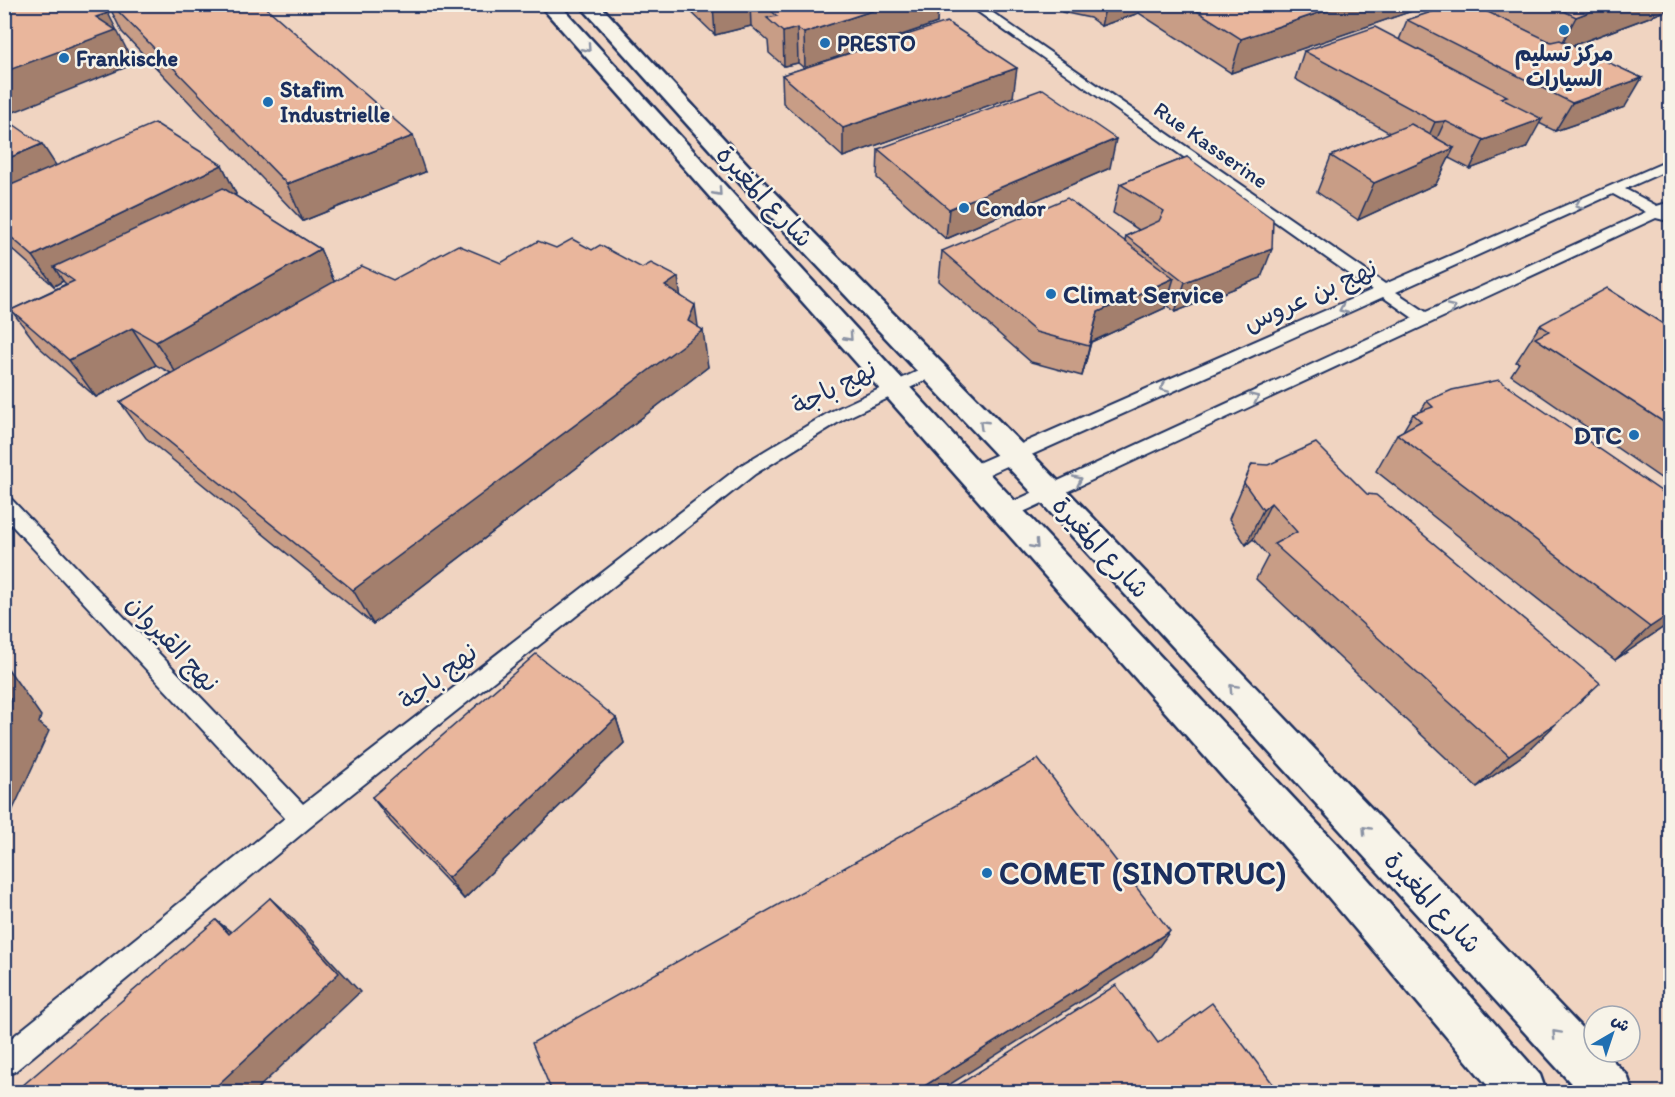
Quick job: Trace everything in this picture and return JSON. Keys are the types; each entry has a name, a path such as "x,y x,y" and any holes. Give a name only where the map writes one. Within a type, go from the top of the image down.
{"street":[{"name":"شارع المغيرة","path":"548,4 1006,513 1329,866 1523,1092"},
{"name":"شارع المغيرة","path":"588,4 753,184 1050,492 1610,1092"}],"lane":[{"name":"Rue Kasserine","path":"972,4 1426,320"},
{"name":"نهج بن عروس","path":"971,474 1671,164"},
{"path":"1614,189 1666,213"},
{"path":"1006,513 1426,320 1666,213"},
{"name":"نهج باجة","path":"4,1062 302,819 749,469 836,416 931,371"},
{"name":"نهج القيروان","path":"4,504 302,819"}],"shaded area":[{"path":"5,5 1670,5 1670,1092 5,1092"}],"building":[{"path":"4,4 92,4 108,13 96,17 116,30 4,72"},
{"name":"Stafim Industrielle","path":"111,4 262,4 413,136 287,184"},
{"path":"764,4 893,4 804,33 797,28 783,32 767,18 777,16"},
{"path":"1186,4 1345,4 1241,39"},
{"path":"1456,4 1471,4 1551,42 1560,40 1642,78 1572,103 1407,20"},
{"path":"1549,4 1610,4 1576,17"},
{"path":"947,22 1017,68 843,128 782,75"},
{"path":"1375,27 1507,96 1500,98 1542,119 1484,140 1445,121 1435,122 1304,51"},
{"path":"1043,89 1116,139 949,209 878,149"},
{"path":"4,118 42,144 4,160"},
{"path":"155,123 222,165 33,256 4,231 4,188"},
{"path":"1411,124 1454,148 1374,183 1331,156"},
{"path":"1187,157 1273,219 1272,249 1185,282 1126,236 1159,221 1164,211 1120,184"},
{"path":"223,188 320,249 156,342 132,328 69,360 11,310 74,281 54,267"},
{"name":"Climat Service","path":"1067,198 1174,278 1098,312 1089,346 1036,332 942,251"},
{"path":"572,239 592,250 600,245 642,268 651,263 678,277 665,286 695,305 688,321 703,330 353,590 120,402 362,266 393,280 458,245 501,263 538,241 556,248"},
{"path":"1607,288 1671,329 1671,427 1535,338 1549,331 1540,325"},
{"path":"1499,380 1671,498 1671,613 1650,627 1397,434 1421,421 1413,414 1433,407 1427,401 1452,390"},
{"path":"1316,443 1367,494 1376,495 1600,683 1559,721 1509,756 1274,544 1297,532 1271,503 1263,510 1244,483 1252,464 1268,465"},
{"path":"536,654 616,718 448,878 372,797"},
{"path":"11,699 4,713 4,700"},
{"name":"COMET (SINOTRUC)","path":"1038,759 1170,931 915,1092 552,1092 532,1043"},
{"path":"270,898 339,973 210,1092 15,1092 216,920 229,934"},
{"path":"1116,985 1158,1043 1212,1003 1279,1092 947,1092"}],"place":[{"name":"مركز تسليم السيارات","path":"1564,30"},
{"name":"PRESTO","path":"825,43"},
{"name":"Frankische","path":"64,58"},
{"name":"Stafim Industrielle","path":"268,102"},
{"name":"Condor","path":"964,208"},
{"name":"Climat Service","path":"1051,294"},
{"name":"DTC","path":"1634,435"},
{"name":"COMET (SINOTRUC)","path":"987,873"}]}
